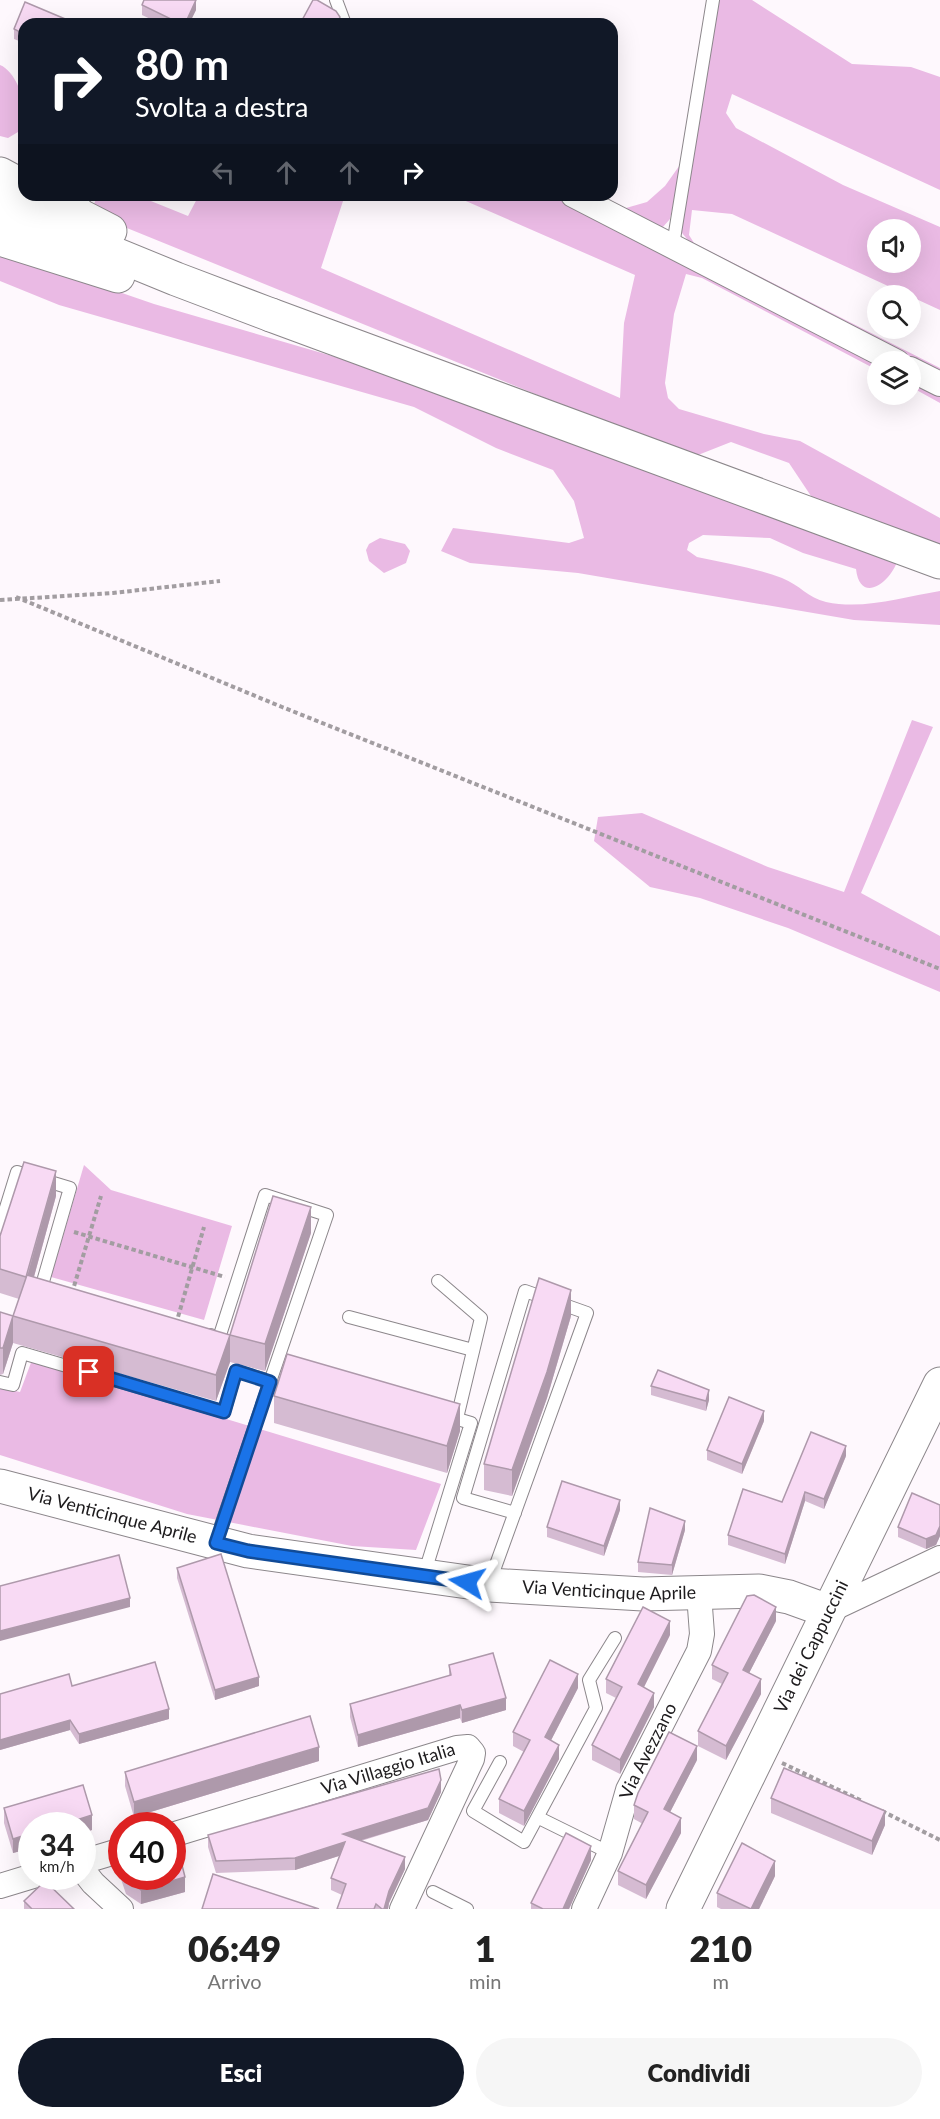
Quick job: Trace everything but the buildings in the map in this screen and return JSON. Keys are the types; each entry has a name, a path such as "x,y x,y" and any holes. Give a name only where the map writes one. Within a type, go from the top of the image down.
{"main road":[{"path":"0,174 18,183"},
{"path":"81,204 271,315"},
{"path":"0,207 271,315 940,562"},
{"path":"0,225 176,279"},
{"path":"0,239 183,297 271,315"},
{"name":"Via dei Cappuccini","path":"683,1909 940,1384"},
{"name":"Via Venticinque Aprile","path":"0,1486 248,1551 489,1585 579,1592 699,1594 759,1591 789,1597 828,1611"}],"street":[{"path":"584,201 876,351"},
{"path":"921,374 940,384"},
{"path":"828,1611 940,1558"},
{"name":"Via Avezzano","path":"584,1909 610,1853 628,1790 699,1651 702,1634 699,1594"},
{"name":"Via Villaggio Italia","path":"186,1830 457,1748 468,1747 473,1753 472,1759 402,1909"},
{"path":"0,1886 18,1881"},
{"path":"96,1886 121,1909"}],"lane":[{"path":"336,0 343,18"},
{"path":"673,245 713,0"},
{"path":"0,1227 17,1172 70,1188 40,1292 70,1300"},
{"path":"175,1326 219,1338 265,1195 327,1215 282,1366 270,1382 216,1543"},
{"path":"438,1281 481,1318 457,1418"},
{"path":"489,1585 515,1513 587,1313 525,1291 463,1498 515,1513"},
{"path":"349,1317 473,1350"},
{"path":"0,1382 13,1385 22,1353 224,1412 236,1371 270,1382"},
{"path":"424,1576 471,1423 434,1412"},
{"path":"500,1762 473,1811 524,1842 539,1818 596,1708 589,1680 615,1638"},
{"path":"539,1818 610,1853"},
{"path":"433,1892 467,1909"}],"path":[{"path":"0,600 16,597 113,593 220,580"},
{"path":"16,597 282,707 940,969"},
{"path":"70,1300 101,1196"},
{"path":"175,1326 204,1227"},
{"path":"59,1228 237,1280"},
{"path":"759,1752 867,1803"},
{"path":"877,1809 940,1840"}],"shaded area":[{"path":"716,0 752,0 852,64 911,67 940,77 940,190 732,94 726,113 736,128 843,185 940,227 940,310 921,301 921,285 886,285 732,214 692,210 689,235 694,243 867,331 867,338 691,244 678,228"},
{"path":"0,65 10,73 18,87 18,132 8,138 0,136"},
{"path":"682,162 670,219 662,228 619,210 647,202 665,186"},
{"path":"95,201 151,201 188,216 196,201 343,201 321,268 620,398 624,323 635,275 466,201 581,201 867,356 867,365 702,278 686,274 674,314 665,383 668,398 679,409 764,434 800,441 940,518 940,545 815,502 789,463 731,442 698,455 614,426 90,213"},
{"path":"0,251 154,304 339,358 470,402 898,559 883,582 876,587 869,588 863,586 856,569 803,553 770,538 703,535 689,543 687,550 697,557 782,578 814,598 826,602 869,604 940,591 940,625 854,620 578,573 470,563 441,551 453,528 569,543 584,538 574,501 553,470 496,448 414,407 59,305 0,281"},
{"path":"869,339 883,339 907,351 891,351"},
{"path":"921,358 940,368 940,377 921,367"},
{"path":"921,378 940,388 940,403 921,393"},
{"path":"380,538 405,544 410,551 406,563 384,573 369,561 366,550 369,544"},
{"path":"912,720 933,727 861,893 940,936 940,992 788,928 700,898 650,887 594,841 598,817 642,813 768,867 844,892"},
{"path":"84,1165 111,1190 232,1226 204,1320 51,1277"},
{"path":"32,1360 441,1484 416,1550 352,1546 187,1514 0,1455 0,1388 20,1392"}],"route":[{"path":"89,1372 224,1412 236,1371 270,1382 216,1543 248,1551 467,1582"}]}
